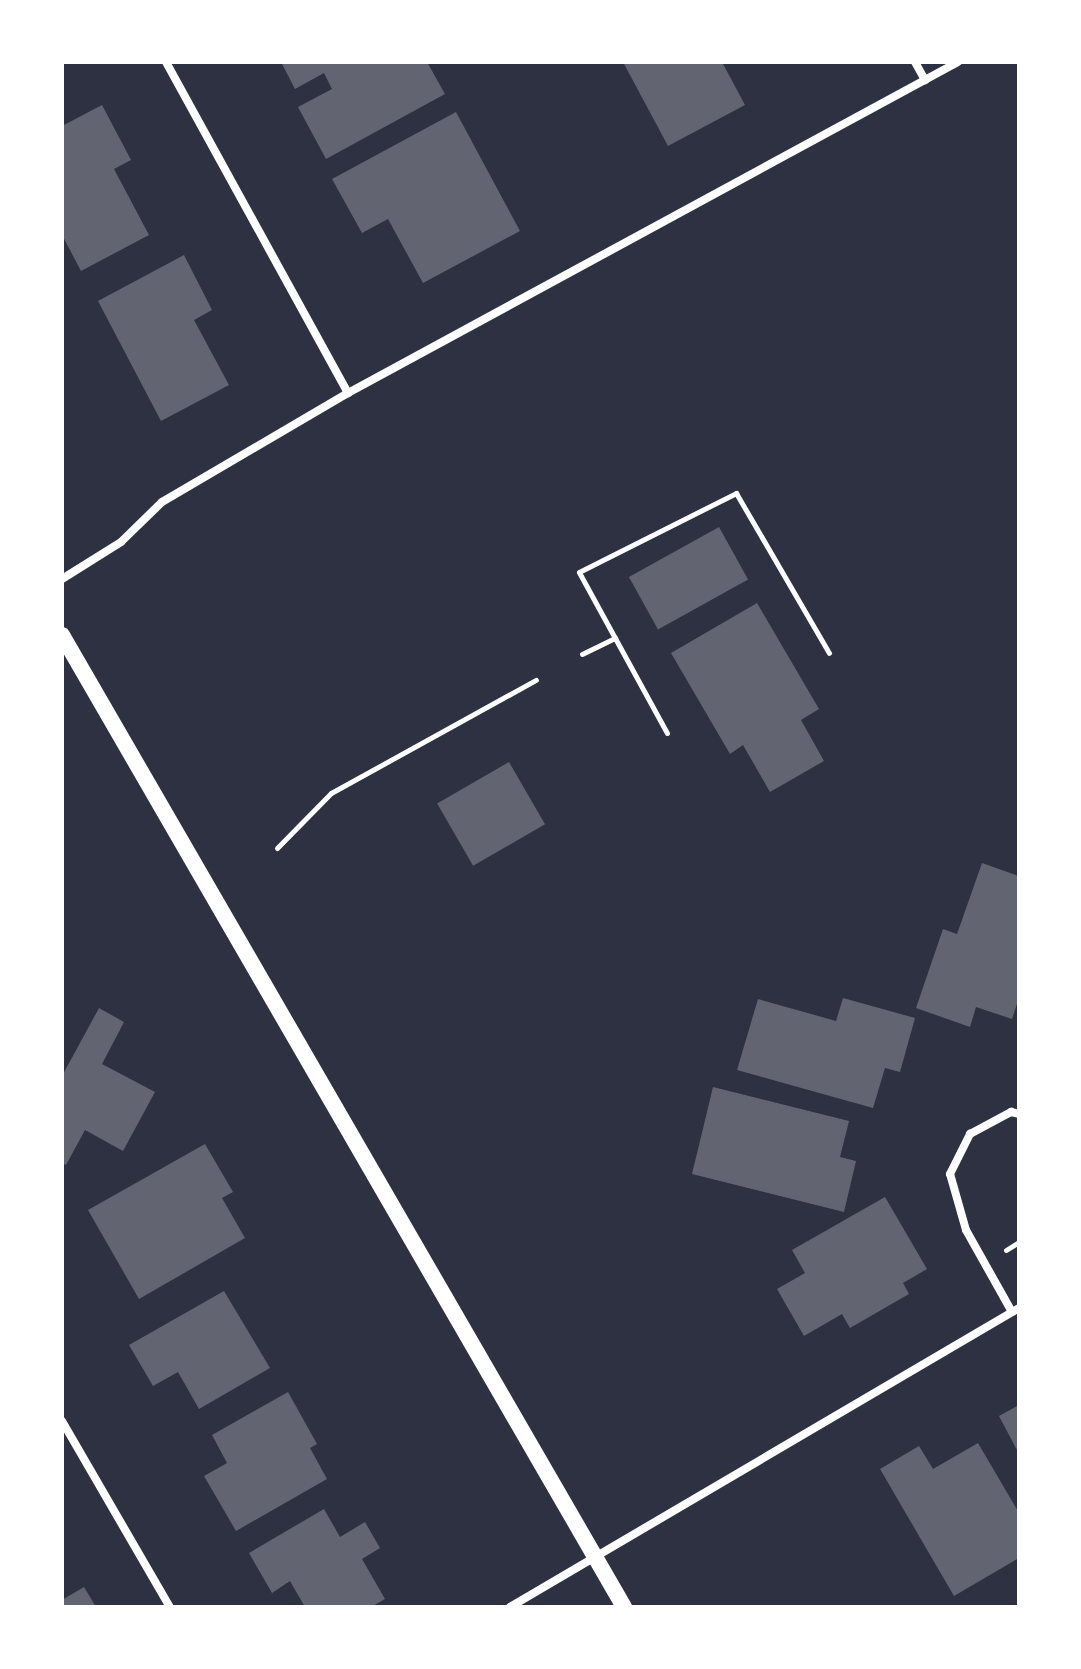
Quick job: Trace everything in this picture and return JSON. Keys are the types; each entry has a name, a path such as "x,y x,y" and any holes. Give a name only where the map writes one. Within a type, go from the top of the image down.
{"main road":[{"path":"62,635 624,1607"}],"street":[{"path":"166,62 348,393"},
{"path":"915,62 925,80"},
{"path":"62,579 121,542 162,502 348,393 958,62"},
{"path":"510,1607 1016,1310 966,1230 950,1174 970,1134 1011,1112 1019,1114"},
{"path":"62,1421 170,1607"}],"path":[{"path":"667,733 579,572 736,493 829,653"},
{"path":"582,654 615,638"},
{"path":"277,848 331,793 536,680"},
{"path":"1005,1251 1019,1242"}],"building":[{"path":"281,62 427,62 445,94 326,159 298,107 332,89 324,73 295,89"},
{"path":"623,62 722,62 745,105 668,146"},
{"path":"102,105 131,160 114,169 149,235 81,271 62,235 62,126"},
{"path":"456,112 520,231 423,283 388,219 362,233 332,179"},
{"path":"184,255 212,310 194,320 229,385 161,421 98,301"},
{"path":"719,527 748,579 658,629 629,577"},
{"path":"757,603 819,709 801,720 824,761 770,792 743,745 730,754 671,653"},
{"path":"509,762 545,824 473,866 437,804"},
{"path":"982,863 1019,876 1019,998 1012,1019 976,1007 970,1027 916,1008 943,929 957,934"},
{"path":"843,998 915,1018 900,1072 885,1068 873,1108 737,1070 758,999 836,1021"},
{"path":"99,1008 124,1022 102,1064 155,1092 123,1151 85,1130 66,1165 62,1163 62,1076"},
{"path":"713,1087 849,1121 840,1157 856,1161 844,1212 692,1174"},
{"path":"205,1144 233,1192 222,1198 245,1238 139,1299 88,1210"},
{"path":"885,1197 927,1269 903,1283 909,1294 850,1328 842,1314 804,1336 777,1289 805,1273 792,1250"},
{"path":"224,1291 270,1368 199,1409 178,1372 153,1386 129,1345"},
{"path":"288,1392 317,1444 310,1448 327,1479 236,1531 204,1476 227,1463 212,1435"},
{"path":"1019,1405 1019,1454 999,1416"},
{"path":"978,1443 1019,1513 1019,1558 954,1596 880,1469 919,1446 933,1469"},
{"path":"324,1509 340,1537 365,1522 380,1548 362,1559 385,1599 371,1607 305,1607 290,1581 272,1593 249,1553"},
{"path":"84,1587 96,1607 62,1607 62,1600"}]}
